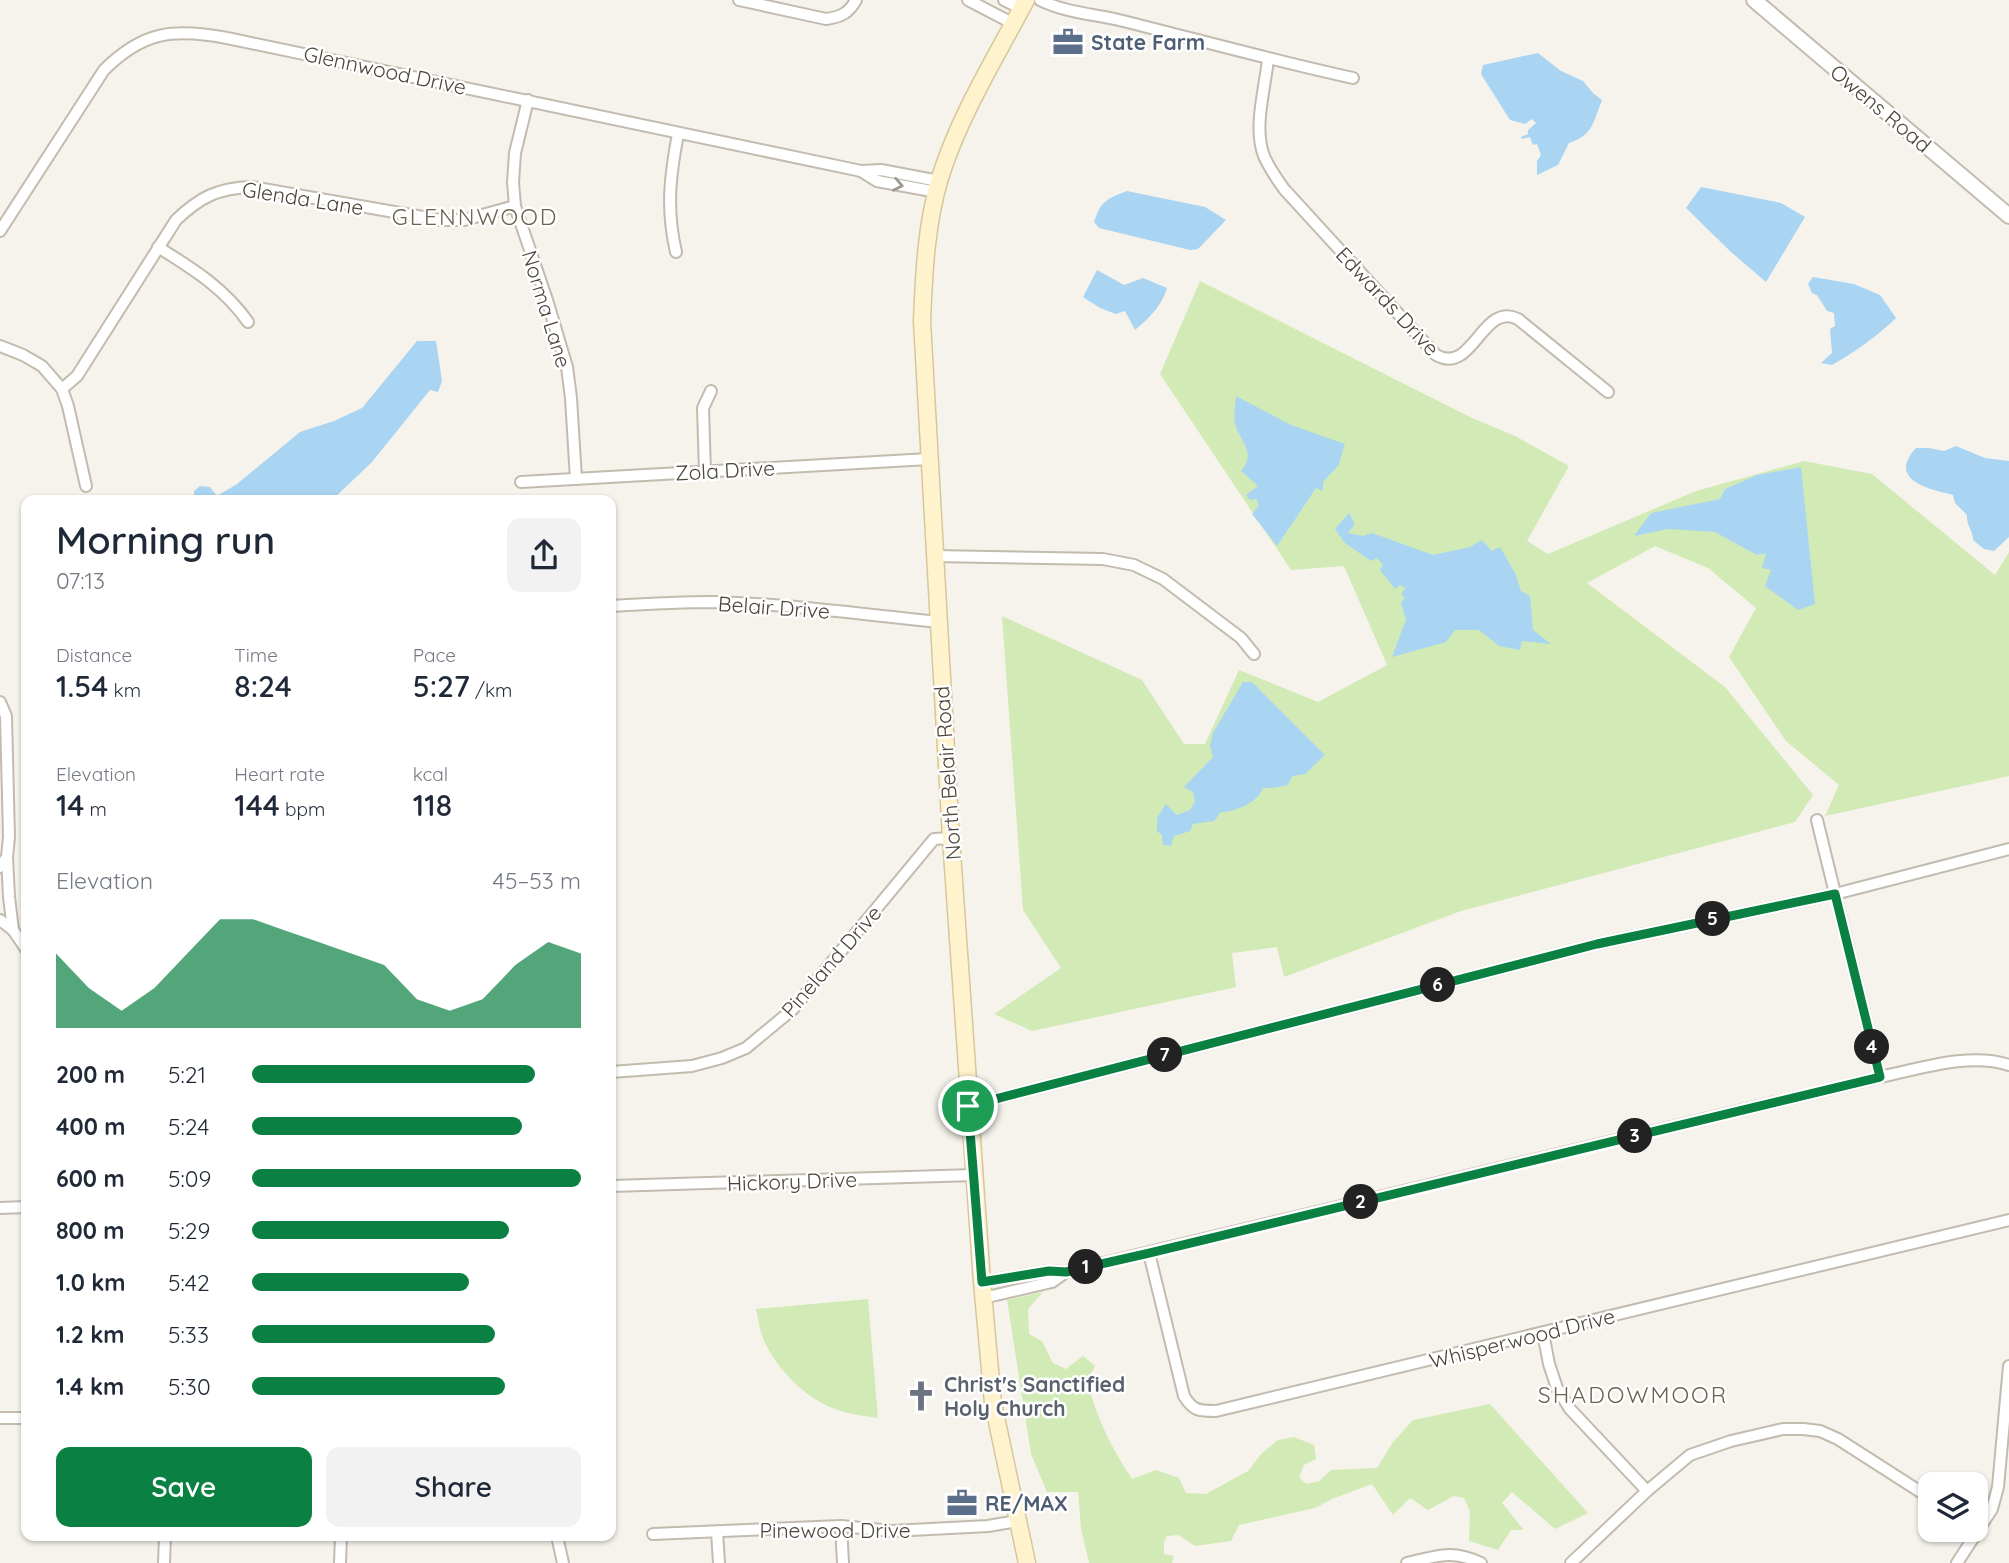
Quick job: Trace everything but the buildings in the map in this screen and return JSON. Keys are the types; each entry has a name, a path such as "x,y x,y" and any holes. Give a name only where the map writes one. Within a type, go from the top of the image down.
{"main road":[{"name":"North Belair Road","path":"1021,11 956,137 938,187 925,256 922,321 937,622 982,1290 993,1403 1027,1563"}],"street":[{"path":"742,0 826,19 840,17 852,8 856,0"},
{"path":"968,0 1021,11"},
{"path":"1004,0 1021,11"},
{"path":"1040,0 1058,8 1120,20 1353,78"},
{"name":"Owens Road","path":"1754,0 2009,216"},
{"name":"Glennwood Drive","path":"0,231 104,70 134,46 154,37 176,32 201,33 528,100 861,171 877,181 938,187"},
{"name":"Edwards Drive","path":"1268,59 1259,126 1264,157 1273,174 1436,355 1452,360 1460,356 1495,320 1502,315 1511,315 1608,392"},
{"name":"Norma Lane","path":"528,100 515,153 515,206 566,367 571,398 576,479"},
{"path":"676,251 669,201 678,134"},
{"name":"Glenda Lane","path":"62,389 77,376 176,220 192,204 211,193 230,187 252,187 440,220 464,220 515,206"},
{"path":"158,247 210,281 235,304 248,321"},
{"path":"0,346 42,366 62,389 86,486"},
{"path":"705,472 703,408 711,391"},
{"name":"Zola Drive","path":"521,482 929,459"},
{"path":"934,556 1102,559 1135,565 1163,579 1241,638 1254,654"},
{"name":"Belair Drive","path":"616,606 724,603 937,622"},
{"path":"0,702 6,716 9,837 7,857 13,930"},
{"path":"1817,820 1880,1077"},
{"name":"Pineland Drive","path":"616,1072 692,1066 746,1048 793,1009 934,839 951,838"},
{"path":"968,1106 1597,944 1835,894 2009,849"},
{"path":"0,867 7,857"},
{"path":"0,920 13,930 21,942"},
{"path":"982,1290 1024,1275 1049,1271 1066,1272 1149,1253 1880,1077 1956,1062 1978,1060 2009,1065"},
{"name":"Hickory Drive","path":"616,1186 974,1175"},
{"path":"0,1208 21,1207"},
{"name":"Whisperwood Drive","path":"1149,1253 1184,1396 1190,1407 1201,1411 1216,1411 2009,1220"},
{"path":"982,1290 1027,1288 1052,1282 1066,1272"},
{"path":"1024,1275 1027,1288"},
{"path":"1543,1333 1557,1388 1570,1409 1647,1491"},
{"path":"1988,1514 1998,1487 2009,1366"},
{"path":"0,1418 21,1418"},
{"path":"1571,1563 1647,1491 1690,1455 1709,1447 1783,1429 1820,1431 1838,1439 1918,1490"},
{"name":"Pinewood Drive","path":"653,1534 841,1526 892,1531 988,1526 1017,1521"},
{"path":"841,1526 843,1563"},
{"path":"717,1532 719,1563"},
{"path":"164,1563 165,1541"},
{"path":"340,1563 341,1541"},
{"path":"558,1541 563,1563"},
{"path":"1957,1563 1969,1542"},
{"path":"1407,1563 1449,1554 1465,1555 1481,1563"}],"green space":[{"path":"1200,281 1472,418 1515,436 1569,466 1527,541 1548,554 1696,491 1804,461 1872,474 1995,575 2009,552 2009,776 1825,816 1839,785 1786,741 1729,657 1756,608 1708,568 1655,546 1587,583 1725,687 1813,795 1795,822 1461,911 1284,977 1277,947 1232,953 1236,987 1032,1031 994,1014 1061,968 1023,910 1002,616 1142,680 1184,744 1205,744 1239,670 1318,702 1387,665 1344,566 1291,570 1160,374"},
{"path":"1043,1292 1028,1309 1029,1334 1042,1341 1053,1363 1066,1369 1083,1356 1095,1366 1087,1381 1095,1407 1117,1456 1132,1479 1156,1470 1179,1478 1186,1493 1206,1494 1248,1471 1262,1453 1278,1440 1294,1437 1314,1445 1316,1459 1304,1465 1299,1477 1306,1484 1319,1481 1331,1470 1377,1468 1393,1442 1413,1420 1490,1404 1588,1513 1555,1529 1512,1492 1502,1503 1524,1530 1511,1530 1498,1550 1469,1541 1470,1511 1464,1498 1454,1496 1428,1510 1410,1498 1393,1515 1372,1484 1315,1508 1239,1525 1231,1541 1195,1546 1178,1535 1167,1536 1164,1554 1174,1556 1172,1563 1089,1563 1081,1529 1078,1492 1047,1492 1031,1454 1007,1300"},
{"path":"868,1299 878,1418 835,1409 801,1389 782,1369 767,1347 756,1309"}],"water":[{"path":"1538,53 1561,71 1583,81 1602,100 1588,132 1569,143 1558,165 1537,175 1537,161 1541,155 1537,144 1533,145 1530,137 1521,137 1528,134 1528,130 1536,123 1532,119 1525,124 1510,120 1481,74 1483,65"},
{"path":"1701,187 1781,203 1805,217 1766,282 1686,208"},
{"path":"1127,191 1205,207 1226,220 1198,249 1190,250 1099,228 1094,222 1102,205"},
{"path":"1097,270 1124,285 1143,278 1167,288 1162,301 1135,330 1125,311 1116,314 1083,297"},
{"path":"1813,277 1854,284 1880,295 1896,318 1841,360 1832,365 1821,363 1832,353 1830,329 1835,326 1834,313 1827,311 1817,295 1812,293 1808,284"},
{"path":"417,341 436,341 442,381 438,392 430,390 372,462 337,495 219,495 237,484 300,432 362,408"},
{"path":"1236,396 1291,425 1345,444 1338,466 1323,482 1323,491 1316,488 1277,546 1252,514 1259,505 1256,499 1250,500 1246,495 1258,486 1241,471 1248,458 1235,424"},
{"path":"1956,446 1985,458 2009,461 2009,537 1994,551 1984,549 1973,540 1967,515 1955,503 1953,495 1923,486 1908,475 1908,459 1916,448 1944,451"},
{"path":"1801,467 1815,604 1798,610 1765,586 1771,570 1762,568 1766,553 1757,555 1715,532 1668,529 1634,536 1651,513 1720,499 1725,489 1757,475"},
{"path":"200,486 210,487 216,495 194,495 194,491"},
{"path":"1349,513 1355,524 1348,533 1363,536 1372,533 1433,555 1470,547 1482,540 1492,551 1500,547 1515,573 1521,591 1530,596 1533,630 1551,644 1522,641 1520,650 1499,646 1479,630 1455,630 1446,642 1392,657 1406,619 1401,604 1405,597 1401,595 1405,588 1400,585 1395,589 1380,570 1383,565 1377,558 1371,561 1345,543 1335,529"},
{"path":"1243,682 1252,682 1325,755 1305,774 1292,776 1288,785 1263,788 1256,798 1246,805 1221,812 1214,821 1193,824 1190,831 1174,836 1171,846 1163,845 1162,835 1157,831 1157,818 1166,804 1177,815 1190,810 1195,802 1193,792 1184,787 1213,757 1210,745 1213,733"}],"place":[{"name":"State Farm","path":"1068,42"},
{"name":"Christ's Sanctified Holy Church","path":"921,1396"},
{"name":"RE/MAX","path":"962,1503"}],"district":[{"name":"GLENNWOOD","path":"475,216"},
{"name":"SHADOWMOOR","path":"1633,1394"}],"route":[{"path":"1835,894 1880,1077 1066,1272 1049,1271 982,1282 968,1106 1597,944 1835,894"}]}
